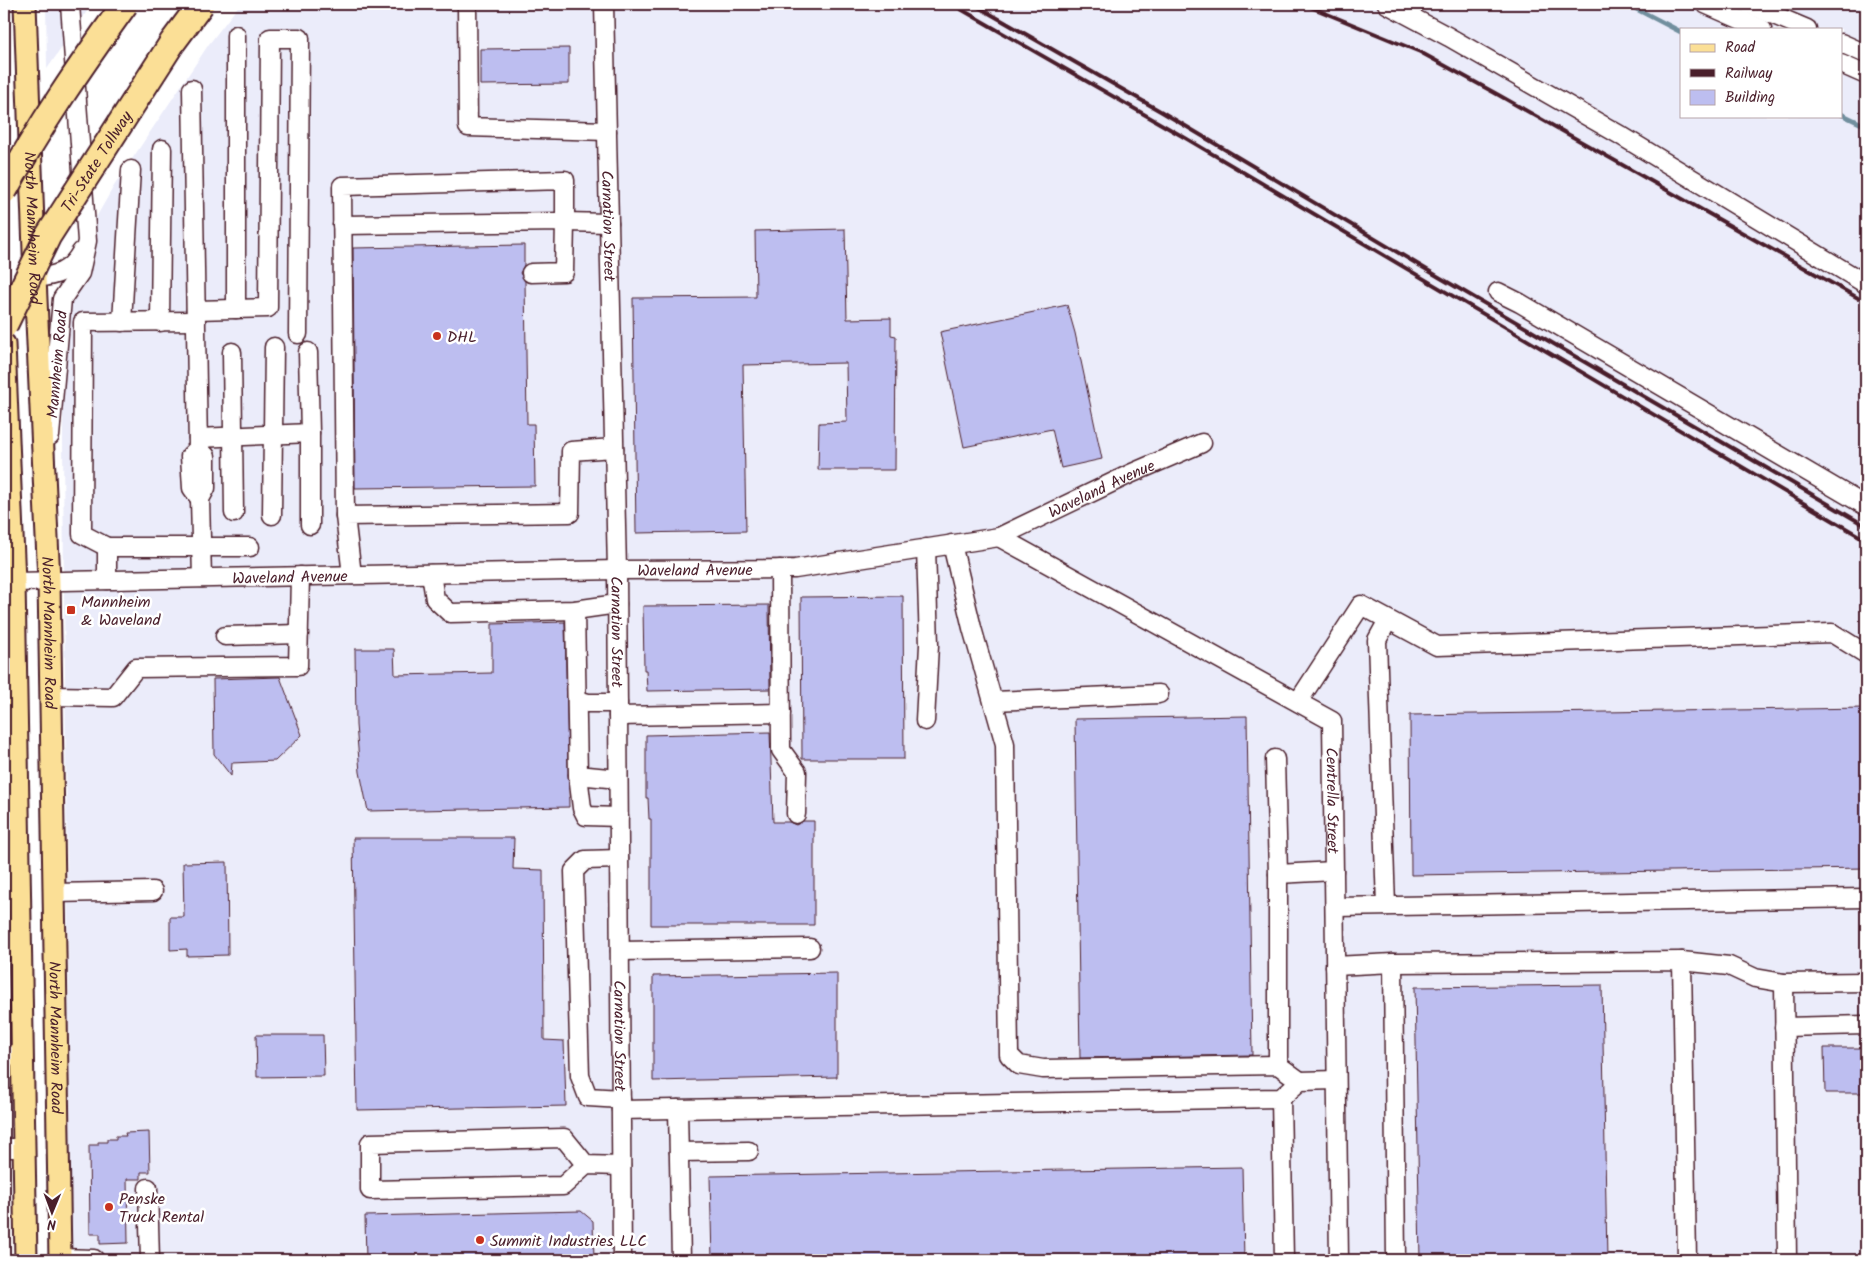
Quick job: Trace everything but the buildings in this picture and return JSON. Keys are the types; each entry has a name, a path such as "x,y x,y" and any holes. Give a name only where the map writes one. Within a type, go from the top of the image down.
{"highway":[{"path":"4,191 15,170 90,52 125,4"},
{"name":"Tri-State Tollway","path":"4,326 48,236 172,43 201,4"}],"main road":[{"name":"North Mannheim Road","path":"26,4 35,278 49,581 60,1259"},
{"name":"North Mannheim Road","path":"4,344 14,582 14,1148 26,1260"}],"street":[{"name":"Mannheim Road","path":"45,494 62,300 80,272 86,241 70,4"},
{"path":"467,4 468,127 607,132"},
{"name":"Carnation Street","path":"604,4 617,570 622,1260"},
{"path":"1388,4 1450,37 1643,149 1866,284"},
{"path":"1705,4 1760,28"},
{"path":"1748,4 1805,28"},
{"path":"236,35 236,309"},
{"path":"250,547 106,547 82,534 82,322 160,322 236,309 268,308 270,38 300,38 298,334"},
{"path":"1842,43 1866,54"},
{"path":"1842,64 1866,75"},
{"path":"192,89 198,443 190,456 192,488 200,500 202,578"},
{"path":"160,322 162,149"},
{"path":"122,322 132,170"},
{"path":"352,575 345,516 342,186 565,180 564,272 531,273"},
{"path":"342,225 565,222 609,224"},
{"path":"35,278 51,277 65,272 77,259 86,241"},
{"path":"1498,292 1866,506"},
{"path":"272,515 274,347"},
{"path":"232,352 234,513"},
{"path":"308,352 310,525"},
{"path":"198,443 232,437 310,433"},
{"name":"Waveland Avenue","path":"14,582 617,570 795,569 999,537 1130,474 1202,443"},
{"path":"345,516 570,513 572,451 614,448"},
{"name":"Centrella Street","path":"999,537 1332,721 1339,1260"},
{"path":"952,544 972,628 1005,744 1009,1055 1019,1065 1043,1070 1278,1065 1300,1081 1336,1080"},
{"path":"106,547 107,580"},
{"path":"925,721 929,645 926,548"},
{"path":"780,569 781,750 797,772 796,814"},
{"path":"431,574 434,599 450,614 575,610 617,604"},
{"path":"51,696 113,697 136,668 298,666 300,576"},
{"path":"1298,702 1361,605 1437,646 1832,633 1866,654"},
{"path":"575,610 578,775 582,808 586,816 619,817"},
{"path":"1386,906 1377,640 1388,620"},
{"path":"225,636 299,634"},
{"path":"993,701 1159,694"},
{"path":"577,700 618,709 781,713"},
{"path":"1275,759 1278,874 1278,1065"},
{"path":"578,775 618,779"},
{"path":"619,859 585,860 574,872 580,1076 588,1097 621,1104 678,1109 1282,1098 1300,1081"},
{"path":"1278,874 1334,871"},
{"path":"54,893 154,891"},
{"path":"1334,907 1866,898"},
{"path":"620,951 810,948"},
{"path":"1335,966 1393,963 1682,961 1730,966 1755,978 1784,984 1866,982"},
{"path":"1682,961 1687,1260"},
{"path":"1393,963 1396,1260"},
{"path":"1784,984 1787,1260"},
{"path":"1784,1027 1866,1025"},
{"path":"1282,1098 1284,1260"},
{"path":"678,1109 681,1260"},
{"path":"586,1165 564,1138 370,1143 370,1190 563,1186 586,1165 622,1166"},
{"path":"679,1152 749,1152"},
{"path":"148,1188 150,1260"},
{"path":"60,1259 96,1260"}],"shaded area":[{"path":"46,4 92,4 47,69 47,68"},
{"path":"240,4 1866,4 1866,1260 72,1260 62,277 114,186 209,44"}],"waterway":[{"path":"1627,4 1680,31"},
{"path":"1842,114 1866,126"}],"railway":[{"path":"952,4 1182,136 1866,540"},
{"path":"973,4 1162,112 1439,277 1866,526"},
{"path":"1308,6 1420,52 1858,298"}],"place":[{"name":"DHL","path":"437,336"},
{"name":"Mannheim & Waveland","path":"71,610"},
{"name":"Penske Truck Rental","path":"109,1207"},
{"name":"Summit Industries LLC","path":"480,1240"}]}
